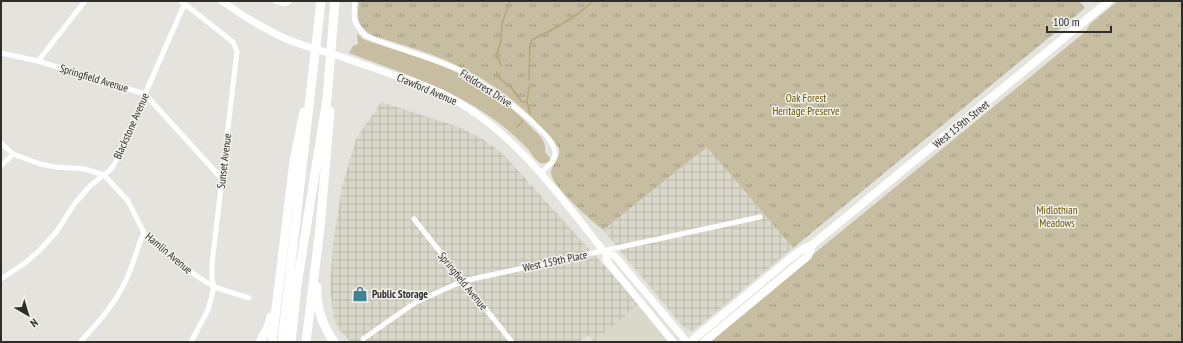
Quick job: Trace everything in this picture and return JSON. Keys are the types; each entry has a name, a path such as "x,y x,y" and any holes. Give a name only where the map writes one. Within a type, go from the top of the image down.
{"highway":[{"path":"282,342 321,1"},
{"path":"291,342 297,285 327,99 335,1"},
{"path":"306,342 318,248 331,105 329,74"},
{"path":"272,342 294,161 302,114 310,96"},
{"path":"318,248 316,295 321,316 334,342"},
{"path":"260,342 268,327 280,275"}],"main road":[{"name":"Crawford Avenue","path":"222,1 261,26 282,37 349,59 441,93 466,106 490,123 516,147 540,173 605,252 615,256 688,342"},
{"name":"West 159th Street","path":"688,342 793,256 803,249 812,246 1109,1"},
{"name":"West 159th Street","path":"704,342 808,256 812,246"},
{"name":"Crawford Avenue","path":"605,252 606,260 673,342"}],"street":[{"path":"38,61 85,1"},
{"path":"274,1 284,4 290,1"},
{"name":"Fieldcrest Drive","path":"355,1 354,17 356,25 366,36 456,68 495,91 518,110 545,136 552,145 555,153 553,161 540,173"},
{"name":"Blackstone Avenue","path":"1,279 25,263 39,251 57,231 75,203 91,185 114,165 131,131 182,3"},
{"name":"Sunset Avenue","path":"182,3 233,42 237,51 212,264 212,278 214,287 208,310 191,342"},
{"name":"Springfield Avenue","path":"1,53 38,61 145,94"},
{"path":"145,94 222,179"},
{"name":"Hamlin Avenue","path":"1,143 13,154 40,164 56,167 85,169 104,175 128,201 144,233 181,265 214,287 249,298"},
{"path":"1,166 13,154"},
{"name":"West 159th Place","path":"363,339 416,302 463,281 605,252 760,217"},
{"name":"Springfield Avenue","path":"414,219 512,342"},
{"path":"80,342 99,322 116,297 131,269 138,244 144,233"}],"shaded area":[{"path":"381,102 456,126 478,136 502,153 639,304 594,342 588,335 579,342 351,342 341,332 334,320 330,288 333,244 342,187 356,139"},
{"path":"707,147 793,248 698,327 692,331 688,331 603,230"},
{"path":"639,304 670,342 594,342"}],"green space":[{"name":"Oak Forest Heritage Preserve","path":"359,1 1079,1 1085,8 793,248 707,147 603,230 564,194 552,178 551,172 559,154 558,147 530,115 502,92 471,72 450,62 374,36 368,32 359,22"},
{"name":"Midlothian Meadows","path":"1118,1 1182,1 1182,342 710,342 816,252 1085,32 1090,24"},
{"path":"357,33 363,39 439,65 472,80 483,87 513,110 539,135 545,144 545,152 550,158 550,161 540,163 527,148 503,126 461,99 406,74 349,53 353,46 358,44"}],"waterway":[{"path":"501,66 496,56 501,42 502,24 510,1"},
{"path":"529,79 530,44 533,39 565,22 592,1"},
{"path":"497,72 496,75 507,85 509,85 522,102 527,102"},
{"path":"529,87 527,102 530,114"},
{"path":"517,127 523,121"}],"place":[{"name":"Public Storage","path":"360,294"}]}
